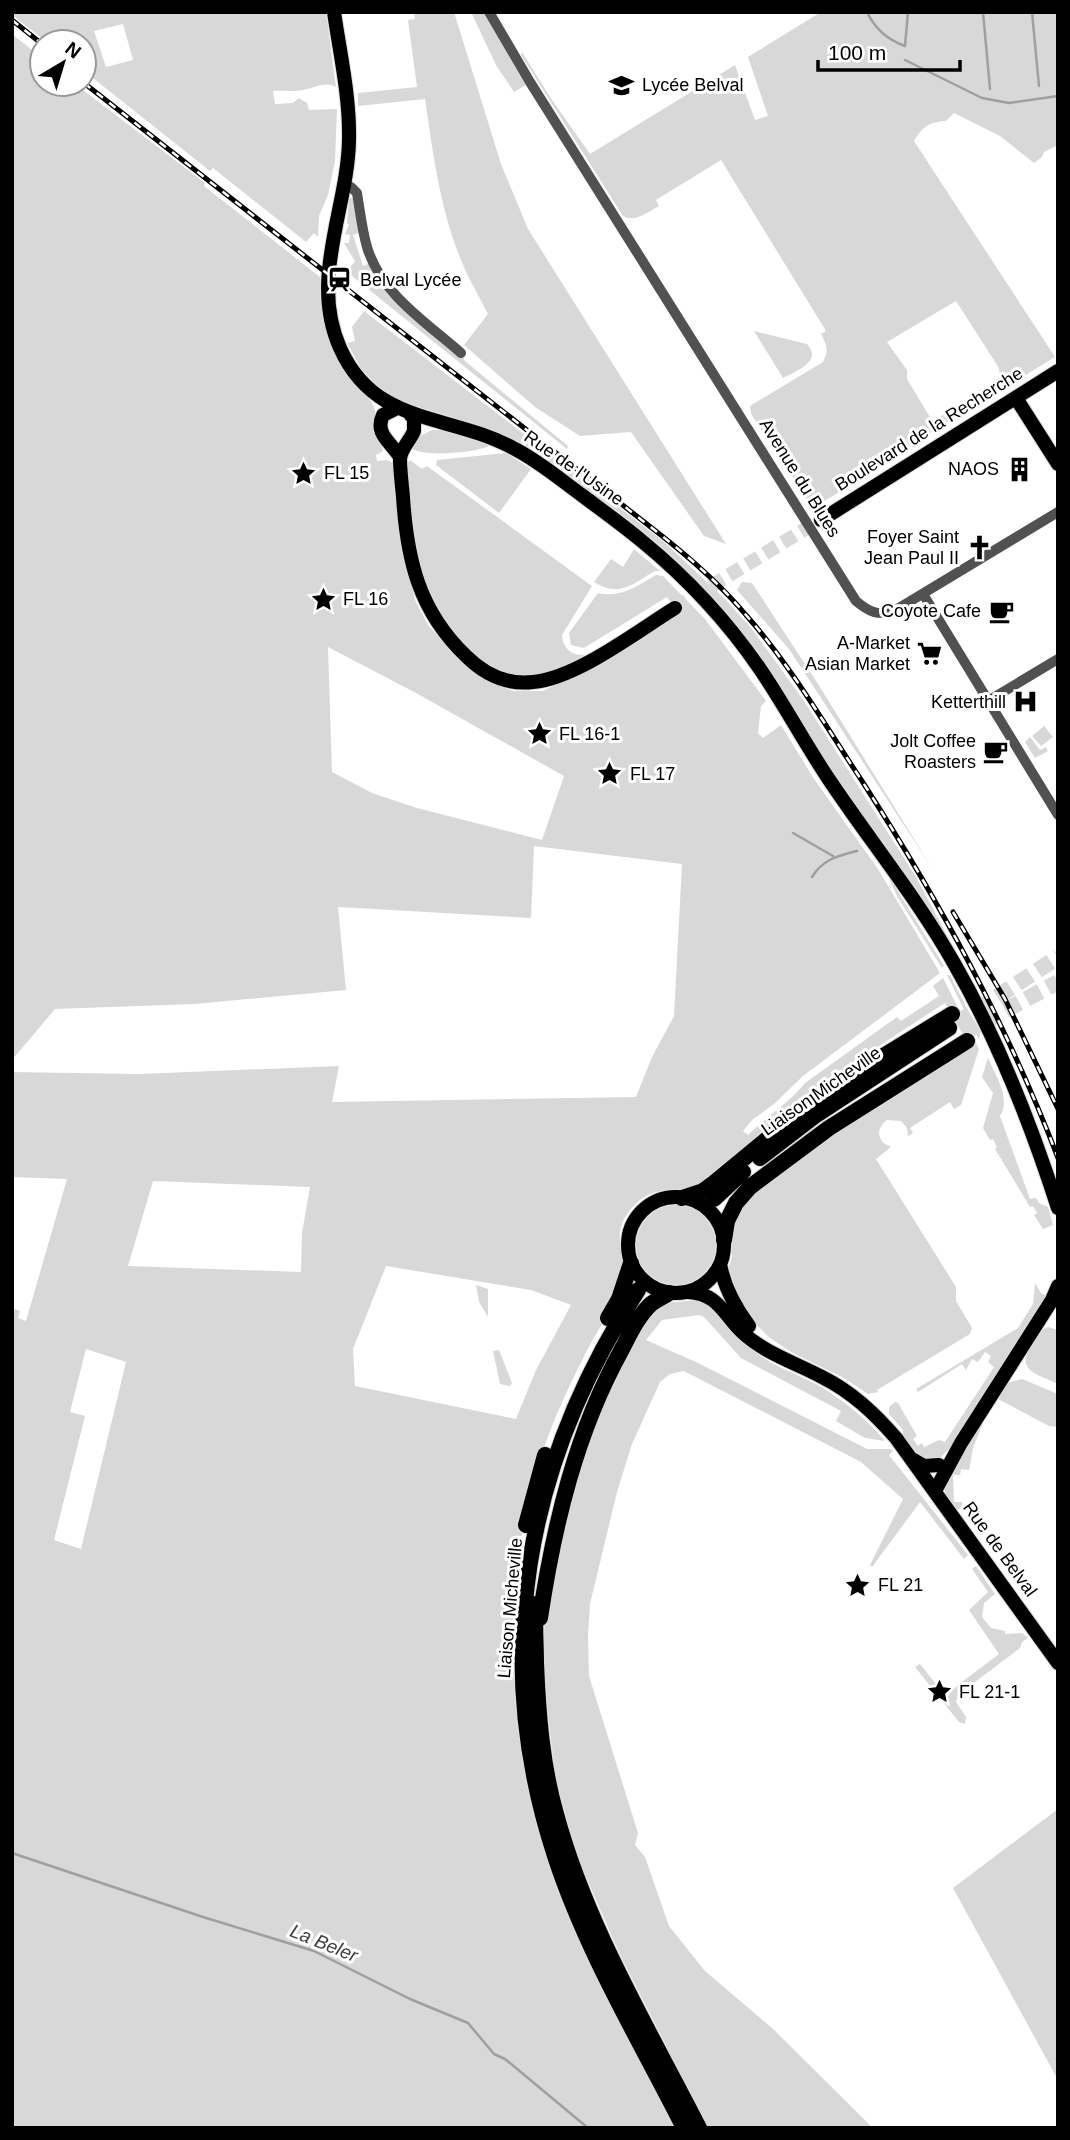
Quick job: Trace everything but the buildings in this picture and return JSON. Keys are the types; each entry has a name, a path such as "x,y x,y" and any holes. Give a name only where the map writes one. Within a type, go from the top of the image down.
{"highway":[{"path":"682,1198 703,1191 806,1107 885,1055 960,1028"},
{"path":"724,1240 727,1222 736,1203 750,1187 960,1028"},
{"name":"Liaison Micheville","path":"716,1201 738,1176 816,1115 960,1028"},
{"path":"529,1652 518,1611 520,1568 525,1529 538,1476 561,1410 593,1343 619,1299 631,1263"},
{"name":"Liaison Micheville","path":"641,1292 591,1370 551,1469 534,1535 526,1729 541,1808 572,1902 684,2128"},
{"path":"529,1652 559,1517 584,1431 628,1336 652,1303 669,1293"},
{"name":"Liaison Micheville","path":"529,1652 550,1791 569,1857 612,1958 699,2128"}],"main road":[{"name":"Rue de l'Usine","path":"334,12 349,138 344,185 331,248 328,284 338,345 350,368 375,395 404,411 484,435 518,450 641,539 695,589 728,625 761,670 832,785 895,870 962,977 1004,1062 1058,1208"},
{"name":"Boulevard de la Recherche","path":"821,520 1058,371"},
{"name":"Rue de l'Usine","path":"375,395 383,415"},
{"path":"1016,398 1058,464"},
{"path":"400,457 415,425 404,411 383,415 380,428 400,457 404,525 412,564 425,603 454,645 489,675 509,681 551,679 577,668 675,608"},
{"path":"391,443 409,439 440,423"},
{"path":"720,1264 708,1282 688,1292 669,1293 646,1283 631,1263 628,1239 638,1216 658,1200 682,1198 706,1207 721,1227 724,1240 720,1264 724,1283 739,1313 767,1349"},
{"path":"935,1491 961,1443 1058,1286"},
{"name":"Rue de Belval","path":"688,1292 718,1303 742,1333 785,1360 821,1376 870,1409 911,1458 1058,1663"},
{"path":"925,1478 961,1443"},
{"path":"911,1458 925,1466 939,1465"}],"street":[{"name":"Avenue du Blues","path":"489,12 856,601 874,613 884,614 923,594 1058,512"},
{"path":"344,185 357,193 368,248 389,289 461,353"},
{"path":"923,594 1056,809"},
{"path":"988,701 1058,659"}],"shaded area":[{"path":"12,12 326,12 336,87 324,85 299,91 273,91 275,104 293,103 299,98 307,103 309,110 337,109 335,161 328,195 319,216 318,237 314,233 306,242 213,168 210,171 98,82 98,43 106,67 133,60 123,24 98,30 29,28 12,15"},
{"path":"414,12 454,12 501,164 528,229 726,544 704,536 631,432 580,436 535,407 464,345 488,314 464,267 448,221 438,181 425,99 358,106 358,93 417,87 408,20 415,19"},
{"path":"471,12 483,12 526,85 514,92 496,65"},
{"path":"821,12 1058,12 1058,145 1044,152 1034,163 1000,136 954,113 946,121 927,126 914,141 1055,357 1024,376 1012,373 1000,385 997,393 864,473 849,486 813,508 755,420 750,406 823,362 826,348 821,334 826,331 721,160 656,200 659,206 646,214 632,218 623,216 521,55 522,52 590,154 735,65 755,120 768,116 748,57","holes":["956,301 999,368 1000,377 937,419 931,419 907,379 907,370 887,342"]},
{"path":"12,34 28,47 28,98 93,98 205,183 204,186 320,277 323,316 330,341 349,375 374,408 375,431 383,451 376,455 377,461 387,460 393,463 402,546 415,600 428,625 461,662 485,680 513,691 543,691 592,665 675,608 667,597 584,648 571,645 569,633 598,593 615,594 636,587 656,575 663,576 705,619 766,701 761,706 758,733 763,738 781,725 814,779 878,869 940,973 803,1076 743,1131 748,1135 805,1083 897,1017 901,1021 939,996 933,986 943,978 979,1049 961,1105 954,1109 950,1102 910,1128 913,1133 908,1136 907,1128 901,1121 887,1120 879,1135 886,1145 891,1147 876,1159 956,1287 956,1301 972,1328 970,1334 877,1390 878,1392 868,1394 770,1338 741,1306 728,1270 732,1257 731,1231 738,1207 779,1168 970,1047 945,1003 819,1085 769,1122 770,1126 727,1169 707,1184 648,1195 630,1210 620,1231 623,1268 616,1298 569,1387 539,1463 525,1516 513,1628 514,1685 530,1798 544,1852 575,1932 675,2128 12,2128 12,1308 20,1311 18,1318 26,1321 67,1179 12,1177 12,1072 139,1074 339,1066 332,1102 636,1097 652,1057 674,1016 682,864 534,846 531,918 338,907 346,990 195,1004 55,1009 12,1060","holes":["328,647 564,776 542,840 417,808 372,793 332,772","153,1181 310,1187 302,1233 301,1272 128,1266","386,1266 531,1290 571,1305 536,1370 516,1419 355,1386 353,1349","86,1349 126,1362 81,1549 54,1540 85,1416 70,1412"]},
{"path":"349,198 354,198 361,232 353,235 363,266 373,262 380,276 461,353 465,361 568,446 567,449 347,272 355,261 344,243 349,243 350,235 345,234 349,224"},
{"path":"364,311 663,541 724,598 752,629 804,701 916,877 963,965 915,888 840,785 759,657 707,592 634,524 525,448 526,445 520,445 472,423 401,402 378,386 362,370 347,343 355,341 352,327"},
{"path":"754,331 807,344 812,356 801,369 783,378"},
{"path":"432,430 452,430 489,446 448,453 424,452 410,447 420,436"},
{"path":"506,453 531,469 499,513 436,465 437,460"},
{"path":"410,460 422,469 427,466 592,586 562,635 569,651 585,655 548,672 518,676 494,668 465,647 442,619 425,587 420,571 410,504 407,464"},
{"path":"634,549 660,571 619,589 603,587 594,582 611,559 623,567"},
{"path":"742,582 752,583 932,868 789,649 737,590"},
{"path":"779,708 882,859 899,893 944,966 942,968 897,896 883,866 815,773 777,709"},
{"path":"1044,726 1053,737 1041,746 1032,736"},
{"path":"1030,737 1040,750 1046,747 1048,751 1035,758 1025,742"},
{"path":"947,975 950,975 980,1034 979,1040"},
{"path":"988,1058 1003,1095 1000,1116 1030,1199 1036,1198 1039,1203 1048,1207 1053,1225 1043,1229 1034,1215 1037,1213 1033,1206 1030,1207 995,1149 997,1147 993,1139 990,1140 983,1128 993,1093 982,1077"},
{"path":"676,1205 691,1208 704,1217 713,1230 716,1245 713,1260 704,1273 691,1282 676,1285 661,1282 648,1273 639,1260 636,1245 639,1230 648,1217 661,1208"},
{"path":"1035,1283 1041,1293 1048,1297 954,1444 936,1462 921,1460 903,1439 903,1430 889,1414 889,1407 895,1402 898,1403 917,1436 913,1439 918,1446 922,1443 924,1447 939,1440 945,1442 994,1367 988,1362 991,1356 985,1352 978,1362 972,1359 966,1370 962,1364 918,1392 916,1389 1018,1328 1033,1304"},
{"path":"476,1285 488,1289 488,1317 479,1302"},
{"path":"701,1300 722,1315 751,1349 768,1361 832,1394 864,1419 885,1441 865,1438 836,1421 841,1411 741,1358 704,1317 699,1315 662,1320 646,1340 696,1362 867,1449 891,1449 893,1451 889,1455 968,1555 964,1559 920,1502 872,1567 870,1565 903,1499 861,1462 684,1371 670,1374 660,1382 632,1444 617,1492 590,1604 589,1676 638,1833 635,1845 645,1857 669,1926 705,1971 772,2028 873,2128 708,2128 620,1955 577,1856 556,1780 546,1701 543,1651 545,1617 577,1463 631,1339 661,1303"},
{"path":"1048,1327 1058,1330 1058,1384 1035,1374 1026,1360 1027,1352 1035,1338"},
{"path":"499,1350 512,1383 510,1386 500,1384 493,1351"},
{"path":"1022,1379 1058,1394 1058,1427 1049,1426 996,1398 1007,1383"},
{"path":"980,1421 983,1423 973,1448 969,1470 961,1469 960,1475 953,1475 954,1502 962,1502 958,1510 954,1509 946,1495 946,1483"},
{"path":"976,1566 995,1594 984,1603 982,1617 991,1628 1005,1631 1005,1634 1022,1633 1028,1638 1022,1642 1020,1648 958,1695 956,1702 966,1717 965,1724 959,1722 915,1667 920,1664 947,1698 954,1688 999,1654 969,1610 988,1592 972,1569"},
{"path":"1058,1809 1058,2080 953,1888"}],"waterway":[{"path":"867,12 883,33 905,46 908,12"},
{"path":"983,12 990,89"},
{"path":"1032,12 1039,86"},
{"path":"905,60 982,98 1009,103 1058,96"},
{"path":"793,833 833,856"},
{"path":"812,877 826,862 857,851"},
{"name":"La Beler","path":"12,1853 314,1951 410,1999 468,2023 494,2054 505,2059 588,2128"}],"tunnel":[{"path":"675,608 820,520"},
{"path":"957,1023 1058,957"},
{"path":"963,1033 1058,982"},
{"path":"638,1290 672,1243 714,1199"}],"railway":[{"path":"12,20 28,33"},
{"path":"98,94 669,541 704,571 736,604 762,634 807,696 918,872 994,1011 1058,1158"},
{"path":"953,912 1005,999 1058,1109"}],"place":[{"name":"Lycée Belval","path":"622,85"},
{"name":"Belval Lycée","path":"340,280"},
{"name":"NAOS","path":"1019,469"},
{"name":"FL 15","path":"304,473"},
{"name":"Foyer Saint Jean Paul II","path":"979,547"},
{"name":"FL 16","path":"323,599"},
{"name":"Coyote Cafe","path":"1001,611"},
{"name":"A-Market Asian Market","path":"930,653"},
{"name":"Ketterthill","path":"1026,702"},
{"name":"FL 16-1","path":"539,734"},
{"name":"Jolt Coffee Roasters","path":"996,751"},
{"name":"FL 17","path":"610,774"},
{"name":"FL 21","path":"858,1585"},
{"name":"FL 21-1","path":"939,1692"}]}
